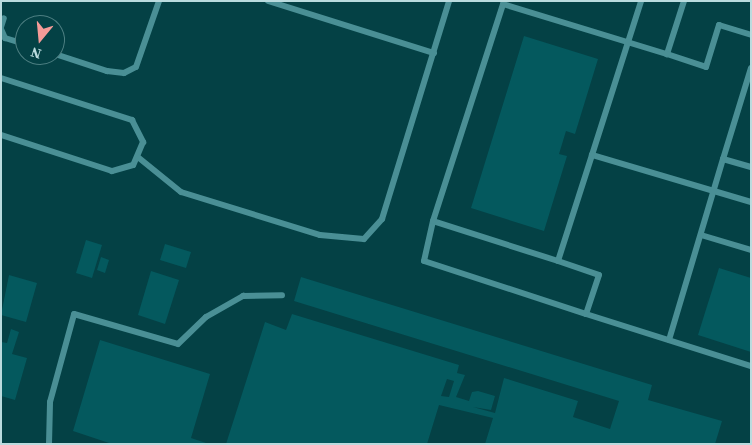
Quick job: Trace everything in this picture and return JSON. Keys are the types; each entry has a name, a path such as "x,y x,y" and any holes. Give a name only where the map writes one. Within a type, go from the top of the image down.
{"lane":[{"path":"65,57 107,71 124,72 136,67 159,1"},
{"path":"268,1 434,53"},
{"path":"139,158 182,192 320,235 364,238 382,219 449,1"},
{"path":"558,261 641,1"},
{"path":"666,54 684,1"},
{"path":"751,35 720,25 706,67 503,4 433,221 424,261 751,366"},
{"path":"4,18 1,28 5,38 15,41"},
{"path":"668,340 751,68"},
{"path":"1,78 132,120 142,133 139,158 126,169 112,171 1,135"},
{"path":"592,155 751,202"},
{"path":"724,159 751,167"},
{"path":"433,221 599,275 586,314"},
{"path":"701,235 751,250"},
{"path":"48,444 50,402 74,314 178,344 206,317 243,296 282,295"}],"building":[{"path":"524,36 598,59 575,134 566,131 559,154 567,156 544,231 471,208"},
{"path":"86,240 102,245 92,278 76,273"},
{"path":"165,244 191,252 186,268 160,260"},
{"path":"101,257 109,260 105,273 97,270"},
{"path":"719,268 751,278 751,352 698,335"},
{"path":"151,271 179,280 165,324 138,315"},
{"path":"9,275 37,283 26,322 1,315"},
{"path":"301,277 652,385 648,400 722,421 715,444 485,444 493,418 439,405 427,444 226,444 265,322 286,330 292,314 459,365 457,373 465,375 456,397 469,401 472,392 478,391 495,396 491,410 473,407 495,413 504,378 578,401 573,417 610,429 619,401 294,301","holes":["447,379 454,381 449,397 441,396"]},
{"path":"11,329 19,332 12,354 27,358 15,400 1,396 1,342 7,343"},
{"path":"100,340 210,374 191,438 209,444 112,444 73,431"}]}
